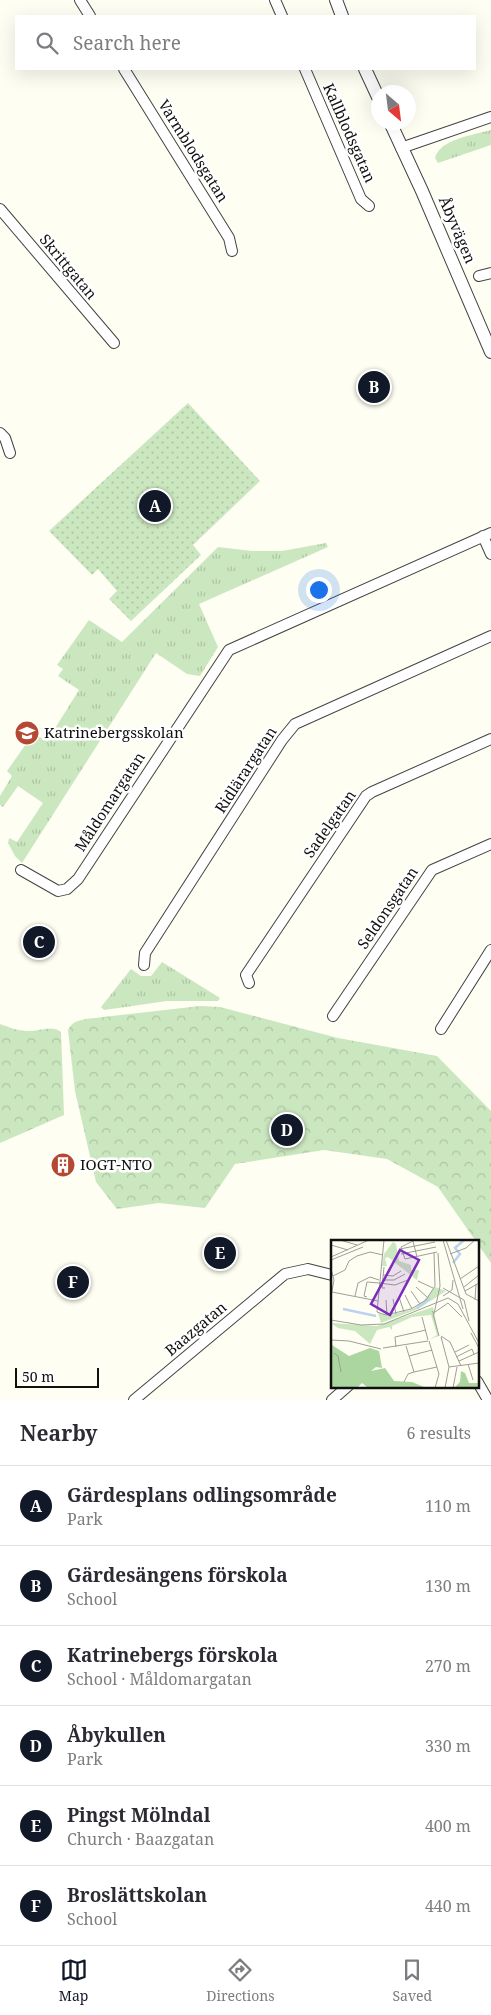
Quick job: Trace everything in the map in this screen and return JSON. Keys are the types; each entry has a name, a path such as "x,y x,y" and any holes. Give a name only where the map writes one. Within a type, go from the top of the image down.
{"street":[{"path":"80,0 89,15"},
{"path":"275,0 282,15"},
{"path":"336,0 342,15"},
{"name":"Varmblodsgatan","path":"125,70 229,238 232,251"},
{"name":"Kallblodsgatan","path":"305,70 361,199 369,206"},
{"path":"365,70 372,85"},
{"path":"401,148 491,117"},
{"name":"Åbyvägen","path":"393,130 422,191 491,352"},
{"name":"Skrittgatan","path":"0,209 114,343"},
{"path":"479,276 491,272"},
{"path":"0,434 5,438 10,454"},
{"path":"487,535 491,554"},
{"name":"Måldomargatan","path":"22,870 58,891 62,891 78,879 229,650 487,535"},
{"name":"Ridlärargatan","path":"144,965 145,953 282,740 295,724 491,636"},
{"name":"Sadelgatan","path":"249,983 246,975 366,796 491,739"},
{"name":"Seldonsgatan","path":"333,1016 432,870 491,844"},
{"path":"440,1029 491,950"},
{"name":"Baazgatan","path":"134,1400 276,1280 293,1271 308,1269 331,1275"},
{"path":"478,1383 488,1400"},
{"path":"332,1400 346,1388"}],"green space":[{"path":"491,130 491,145 438,163 435,158 443,146 450,142"},
{"path":"188,403 260,481 193,545 201,555 131,621 109,599 117,591 98,569 92,575 49,531"},
{"path":"326,543 328,547 199,604 218,647 200,676 187,674 156,653 22,863 15,856 8,843 9,838 17,842 43,803 18,786 3,807 0,805 0,796 12,776 7,771 33,734 47,741 79,690 58,676 63,669 57,665 89,620 122,642 218,547 252,551 282,551"},
{"path":"162,962 220,998 218,1001 167,1001 104,1010 101,1007 131,969 141,976 151,976"},
{"path":"200,1006 220,1007 338,1038 437,1056 491,1111 491,1263 478,1244 478,1240 475,1240 438,1187 387,1159 324,1150 235,1164 205,1208 159,1203 117,1209 96,1182 75,1091 68,1030 75,1022 86,1019"},
{"path":"0,1024 23,1031 49,1028 61,1032 64,1115 0,1143"}],"place":[{"name":"Gärdesängens förskola","path":"374,387"},
{"name":"Gärdesplans odlingsområde","path":"155,506"},
{"name":"Katrinebergsskolan","path":"27,733"},
{"name":"Katrinebergs förskola","path":"39,942"},
{"name":"Åbykullen","path":"287,1130"},
{"name":"IOGT-NTO","path":"63,1165"},
{"name":"Pingst Mölndal","path":"220,1253"},
{"name":"Broslättskolan","path":"73,1282"}]}
